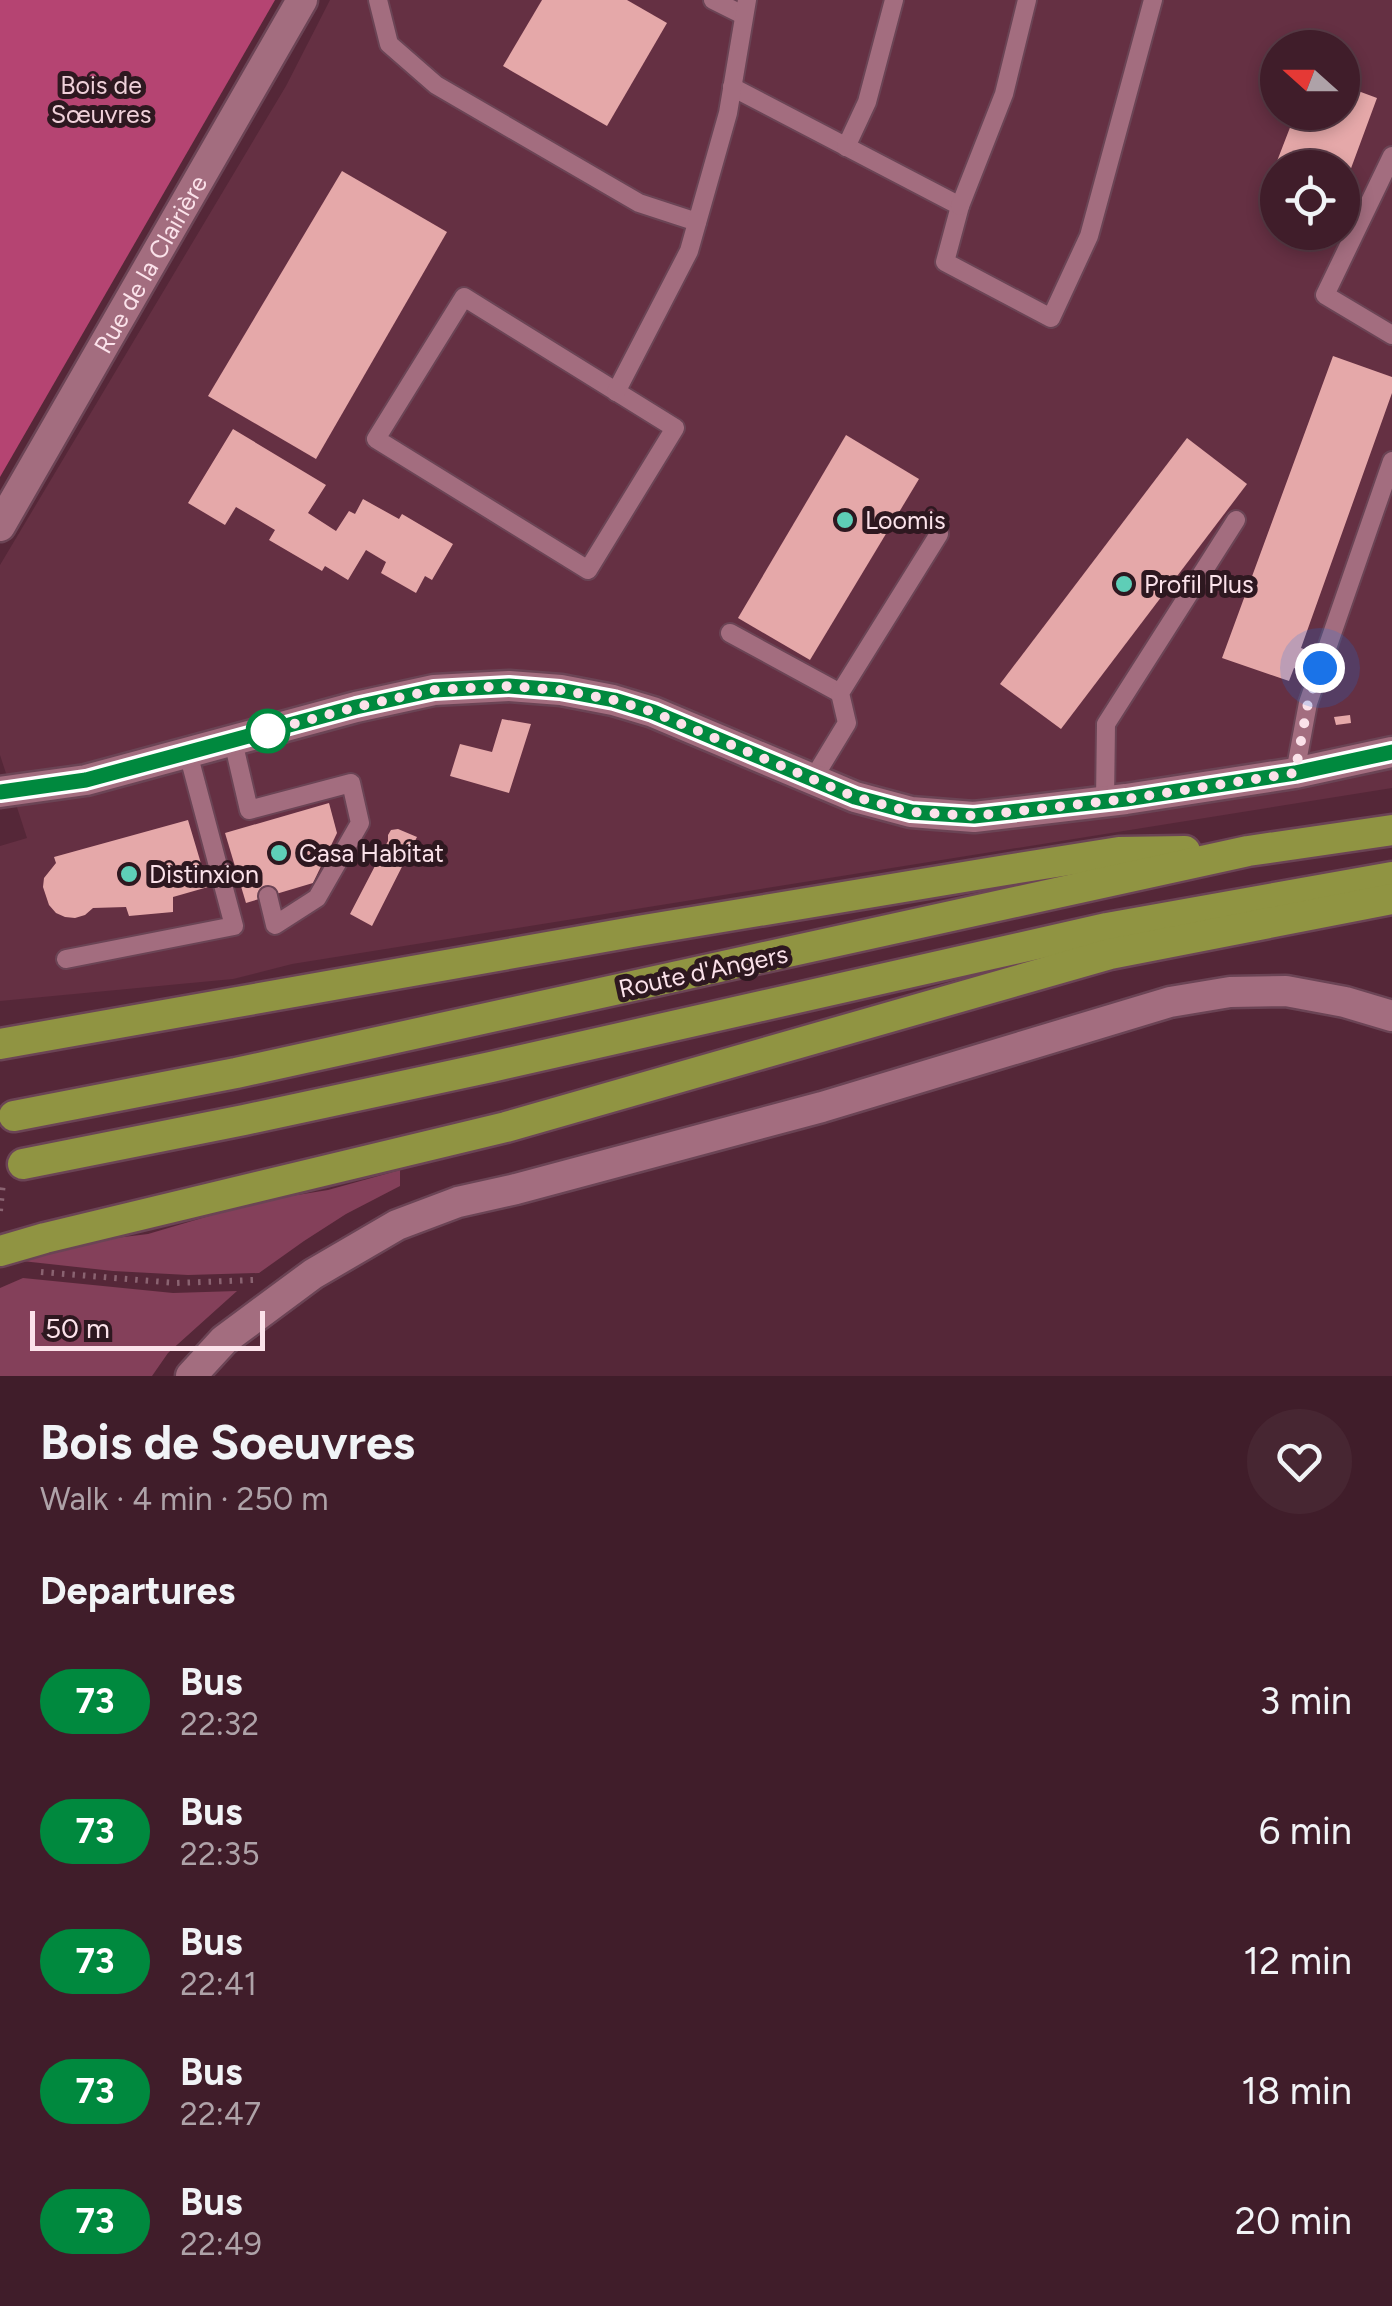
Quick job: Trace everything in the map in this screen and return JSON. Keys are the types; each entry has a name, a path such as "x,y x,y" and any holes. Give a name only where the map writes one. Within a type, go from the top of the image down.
{"highway":[{"name":"Route d'Angers","path":"14,1116 236,1074 1248,850 1392,830"},
{"path":"0,1044 638,931 1119,852 1248,850"},
{"name":"Route d'Angers","path":"23,1164 490,1068 1107,928 1392,877"},
{"path":"0,1251 506,1128 1110,954 1392,899"}],"street":[{"name":"Rue de la Clairière","path":"0,526 302,0"},
{"path":"0,792 86,780 356,707 434,690 509,686 560,690 653,712 855,797 911,812 974,816 1105,801 1295,773 1392,752"},
{"path":"192,1376 224,1340 313,1274 397,1225 458,1202 822,1107 1170,1002 1230,992 1286,990 1392,1016"}],"lane":[{"path":"378,0 389,44 436,84 638,203 697,222"},
{"path":"616,392 689,250 728,113 745,8 712,0"},
{"path":"846,147 868,102 894,0"},
{"path":"1027,0 1004,94 960,206 944,262 1051,318 1089,236 1153,0"},
{"path":"732,86 960,206"},
{"path":"1392,156 1324,295 1392,335"},
{"path":"464,297 616,392 675,428 588,570 376,439 464,297"},
{"path":"1295,773 1308,703 1392,461"},
{"path":"1105,801 1106,724 1236,520"},
{"path":"813,779 848,724 840,693 939,534"},
{"path":"730,633 840,693"},
{"path":"233,741 250,818 351,782 360,823 317,898 275,924 268,896"},
{"path":"66,959 234,926 188,753"}],"shaded area":[{"path":"330,0 1392,0 1392,788 292,964 233,979 0,1001 0,846 27,838 0,755 0,565 286,86"},
{"path":"400,1170 400,1186 346,1214 259,1273 188,1275 22,1261 91,1241 148,1234 235,1205 328,1190"},
{"path":"23,1278 173,1293 237,1291 168,1353 152,1376 0,1376 0,1288"}],"green space":[{"name":"Bois de Sœuvres","path":"0,0 275,0 0,477"}],"building":[{"path":"542,0 627,0 667,23 607,126 503,66"},
{"path":"1360,92 1377,98 1358,150 1281,150 1289,130 1360,130"},
{"path":"342,171 447,232 316,459 208,396"},
{"path":"1333,356 1392,377 1392,393 1301,648 1312,652 1305,672 1294,668 1289,681 1222,658"},
{"path":"233,429 326,485 308,513 336,531 349,511 355,514 363,499 399,519 402,514 453,544 432,580 425,576 416,593 381,573 386,562 366,550 348,580 325,566 322,571 269,540 275,530 236,507 225,525 188,503"},
{"name":"Loomis","path":"846,435 919,479 810,660 738,618"},
{"name":"Profil Plus","path":"1187,438 1247,484 1061,729 1000,684"},
{"path":"1350,715 1351,723 1336,725 1334,717"},
{"path":"502,719 531,724 509,793 450,776 460,744 492,752"},
{"path":"329,803 337,833 313,883 246,903 225,833"},
{"path":"188,820 208,887 173,897 173,912 129,916 126,907 93,908 75,918 56,913 49,905 43,887 44,878 56,863 54,857"},
{"path":"398,829 417,837 372,926 350,914 388,835"}],"bus line":[{"name":"73","path":"0,792 86,780 356,707 434,690 509,686 560,690 653,712 855,797 911,812 974,816 1126,799 1295,773 1392,752"}],"place":[{"name":"Loomis","path":"845,520"},
{"name":"Profil Plus","path":"1124,584"},
{"name":"Casa Habitat","path":"279,853"},
{"name":"Distinxion","path":"129,874"}],"route":[{"path":"268,731 264,732 434,690 509,686 560,690 653,712 855,797 911,812 974,816 1126,799 1295,773 1308,703 1320,668"}]}
